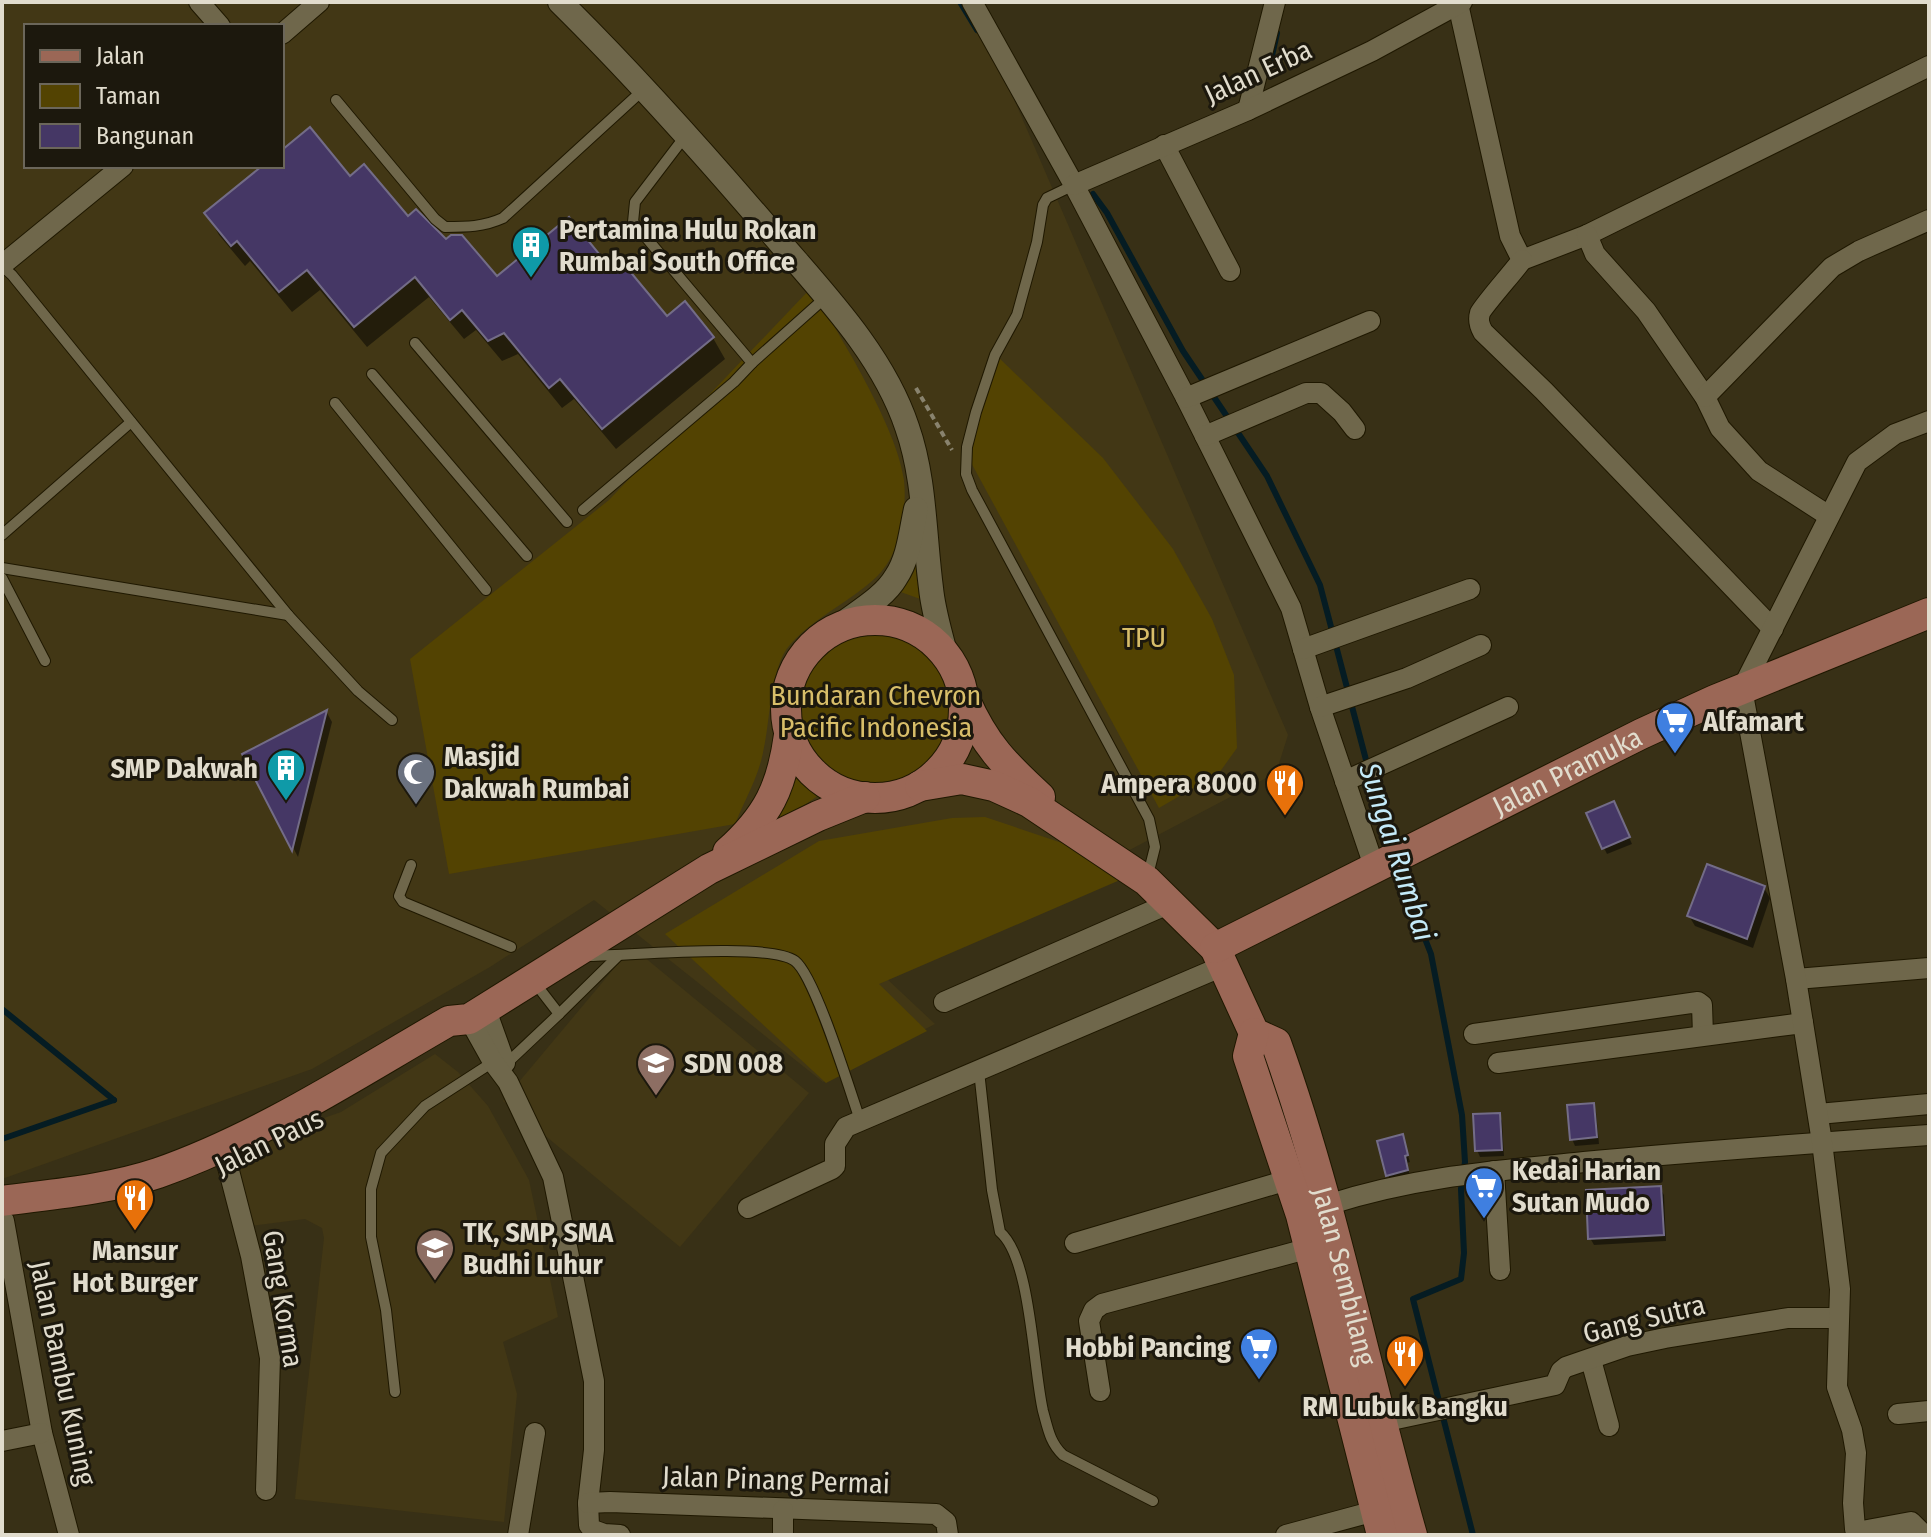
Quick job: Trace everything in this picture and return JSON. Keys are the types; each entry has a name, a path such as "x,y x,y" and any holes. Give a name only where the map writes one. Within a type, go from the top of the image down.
{"main road":[{"name":"Jalan Pramuka","path":"1219,957 1411,849 1641,734 1929,613"},
{"path":"881,620 904,625 927,636 945,653 959,677 964,699 963,723 956,747 941,769 920,786 894,796 865,797 838,790 815,776 799,757 789,735 785,713 787,687 804,654 837,628 859,621 881,620"},
{"name":"Jalan Sembilang","path":"964,699 978,731 999,759 1082,836"},
{"name":"Jalan Paus","path":"709,869 746,836 771,801 784,771 789,735"},
{"name":"Jalan Sembilang","path":"920,786 962,779 994,786 1029,802 1147,881 1219,957 1259,1044 1297,1103 1327,1205 1412,1535"},
{"name":"Jalan Paus","path":"3,1214 99,1204 228,1167 345,1104 458,1035 474,1017 709,869 818,816 865,797"},
{"name":"Jalan Paus","path":"3,1214 155,1173 224,1147 449,1021 474,1017"},
{"name":"Jalan Sembilang","path":"1259,1044 1378,1523"}],"street":[{"path":"199,2 218,24"},
{"path":"284,32 319,2"},
{"path":"560,2 645,88 686,135 826,297 887,380 907,428 921,488 931,592 945,653"},
{"path":"972,2 1074,185 1223,428 1291,608 1320,707 1361,774 1375,869"},
{"path":"1248,110 1275,2"},
{"path":"1460,3 1511,244 1522,260"},
{"name":"Jalan Erba","path":"1074,185 1248,110 1372,51 1460,3"},
{"path":"1773,629 1544,391 1483,332 1478,323 1481,309 1522,260 1587,235 1929,66"},
{"path":"1164,145 1230,271"},
{"path":"2,265 121,168"},
{"path":"1705,397 1832,267 1859,251 1929,220"},
{"path":"1587,235 1595,254 1646,311 1705,397 1720,428 1759,471 1829,516"},
{"path":"1201,392 1370,321"},
{"path":"1223,428 1306,393 1321,393 1355,429"},
{"path":"1924,1535 1911,1522 1854,1532 1856,1453 1852,1430 1837,1387 1840,1289 1822,1142 1796,979 1742,689 1857,462 1895,434 1929,421"},
{"path":"837,628 896,578 907,551 921,488"},
{"path":"1303,649 1470,589"},
{"path":"1320,707 1407,678 1481,645"},
{"path":"1361,774 1508,707"},
{"path":"944,1002 1168,904"},
{"path":"748,1208 832,1169 835,1166 838,1136 846,1127 1219,957"},
{"path":"1796,979 1929,968"},
{"path":"1474,1034 1698,1002 1702,1005 1703,1035"},
{"path":"474,1017 553,1177 594,1381 589,1525 593,1530 620,1535"},
{"path":"1498,1063 1803,1023"},
{"path":"1818,1114 1929,1104"},
{"path":"1327,1205 1374,1190 1462,1174 1691,1151 1929,1135"},
{"name":"Gang Korma","path":"228,1167 251,1256 270,1358 266,1490"},
{"path":"1494,1171 1500,1270"},
{"path":"1075,1243 1291,1179"},
{"name":"Jalan Bambu Kuning","path":"3,1214 42,1433 69,1535"},
{"path":"1100,1391 1089,1321 1094,1310 1102,1304 1310,1248"},
{"name":"Gang Sutra","path":"1382,1422 1555,1385 1561,1371 1627,1346 1788,1318 1839,1318"},
{"path":"1591,1360 1609,1426"},
{"path":"1898,1414 1929,1411"},
{"path":"2,1441 42,1433"},
{"path":"518,1535 535,1433"},
{"name":"Jalan Pinang Permai","path":"588,1503 936,1514 946,1522 948,1535"},
{"path":"783,1510 783,1535"},
{"path":"1286,1535 1378,1523"}],"lane":[{"path":"336,100 435,219 445,227 485,227 503,218 645,88"},
{"path":"686,135 635,202 633,222 752,363"},
{"path":"1074,185 1047,198 1043,205 1037,242 1017,315 995,355 976,412 967,447 966,474 1149,819 1155,847 1147,881"},
{"path":"2,265 288,615 358,691 392,720"},
{"path":"583,510 734,382 826,297"},
{"path":"415,343 567,522"},
{"path":"372,374 527,556"},
{"path":"335,403 486,590"},
{"path":"2,535 131,422"},
{"path":"2,568 288,615"},
{"path":"2,578 45,661"},
{"path":"411,865 399,896 403,902 511,947"},
{"path":"573,956 709,950 793,959 800,966 819,1005 860,1120"},
{"path":"395,1392 386,1310 371,1237 371,1189 381,1153 425,1106 502,1069 618,956"},
{"path":"534,981 559,1014"},
{"path":"978,1069 1000,1232 1017,1258 1026,1291 1036,1381 1052,1445 1063,1455 1153,1501"}],"shaded area":[{"path":"2,2 972,2 1288,735 1276,773 886,978 935,1024 823,1082 594,900 490,967 312,1069 2,1179"},
{"name":"SDN 008","path":"632,947 809,1093 680,1247 503,1101"},
{"name":"TK, SMP, SMA Budhi Luhur","path":"435,1054 458,1072 488,1106 529,1180 558,1317 503,1342 517,1394 504,1522 295,1499 324,1238 322,1228 305,1219 249,1226 231,1151 341,1112"}],"green space":[{"path":"811,288 866,382 891,434 904,480 903,516 898,541 881,572 802,633 783,655 775,678 760,765 735,824 449,874 410,659 609,500"},
{"name":"TPU","path":"997,356 1103,458 1173,549 1212,619 1234,675 1237,748 1219,773 1159,808 968,457"},
{"path":"918,534 923,600 898,591"},
{"name":"Bundaran Chevron Pacific Indonesia","path":"876,633 906,639 931,656 948,681 954,711 948,741 931,766 906,783 876,789 846,783 821,766 804,741 798,711 804,681 821,656 846,639"},
{"path":"794,770 819,795 754,840"},
{"path":"985,817 1074,847 1120,880 879,984 927,1031 826,1083 665,934 819,841 952,818"}],"building":[{"name":"Pertamina Hulu Rokan Rumbai South Office","path":"310,127 350,176 364,164 408,216 416,209 446,239 451,235 462,235 497,276 569,217 613,271 623,263 667,316 685,301 714,337 602,429 560,379 549,388 504,333 488,341 462,310 450,320 415,277 354,327 307,270 279,292 237,241 231,246 204,213 260,168 284,168 284,148"},
{"name":"SMP Dakwah","path":"327,710 292,851 242,754"},
{"path":"1614,801 1630,837 1602,849 1586,813"},
{"path":"1707,864 1765,886 1747,939 1687,916"},
{"path":"1594,1103 1597,1137 1570,1140 1567,1105"},
{"path":"1500,1113 1502,1150 1475,1151 1473,1114"},
{"path":"1403,1134 1408,1170 1386,1176 1377,1141"},
{"path":"1661,1186 1664,1235 1588,1239 1586,1190"}],"waterway":[{"name":"Sungai Rumbai","path":"960,2 977,30"},
{"path":"1271,60 1277,33"},
{"name":"Sungai Rumbai","path":"1093,194 1107,213 1183,351 1267,476 1320,585 1390,851"},
{"name":"Sungai Rumbai","path":"1396,865 1431,954 1462,1115 1465,1162 1461,1189 1464,1253 1461,1279 1413,1299 1473,1535"},
{"path":"2,1009 114,1100"},
{"path":"2,1139 114,1100"}],"place":[{"name":"Pertamina Hulu Rokan Rumbai South Office","path":"531,279"},
{"name":"Alfamart","path":"1675,755"},
{"name":"SMP Dakwah","path":"286,802"},
{"name":"Masjid Dakwah Rumbai","path":"416,806"},
{"name":"Ampera 8000","path":"1285,817"},
{"name":"SDN 008","path":"656,1097"},
{"name":"Kedai Harian Sutan Mudo","path":"1484,1220"},
{"name":"Mansur Hot Burger","path":"135,1232"},
{"name":"TK, SMP, SMA Budhi Luhur","path":"435,1282"},
{"name":"Hobbi Pancing","path":"1259,1381"},
{"name":"RM Lubuk Bangku","path":"1405,1388"}]}
